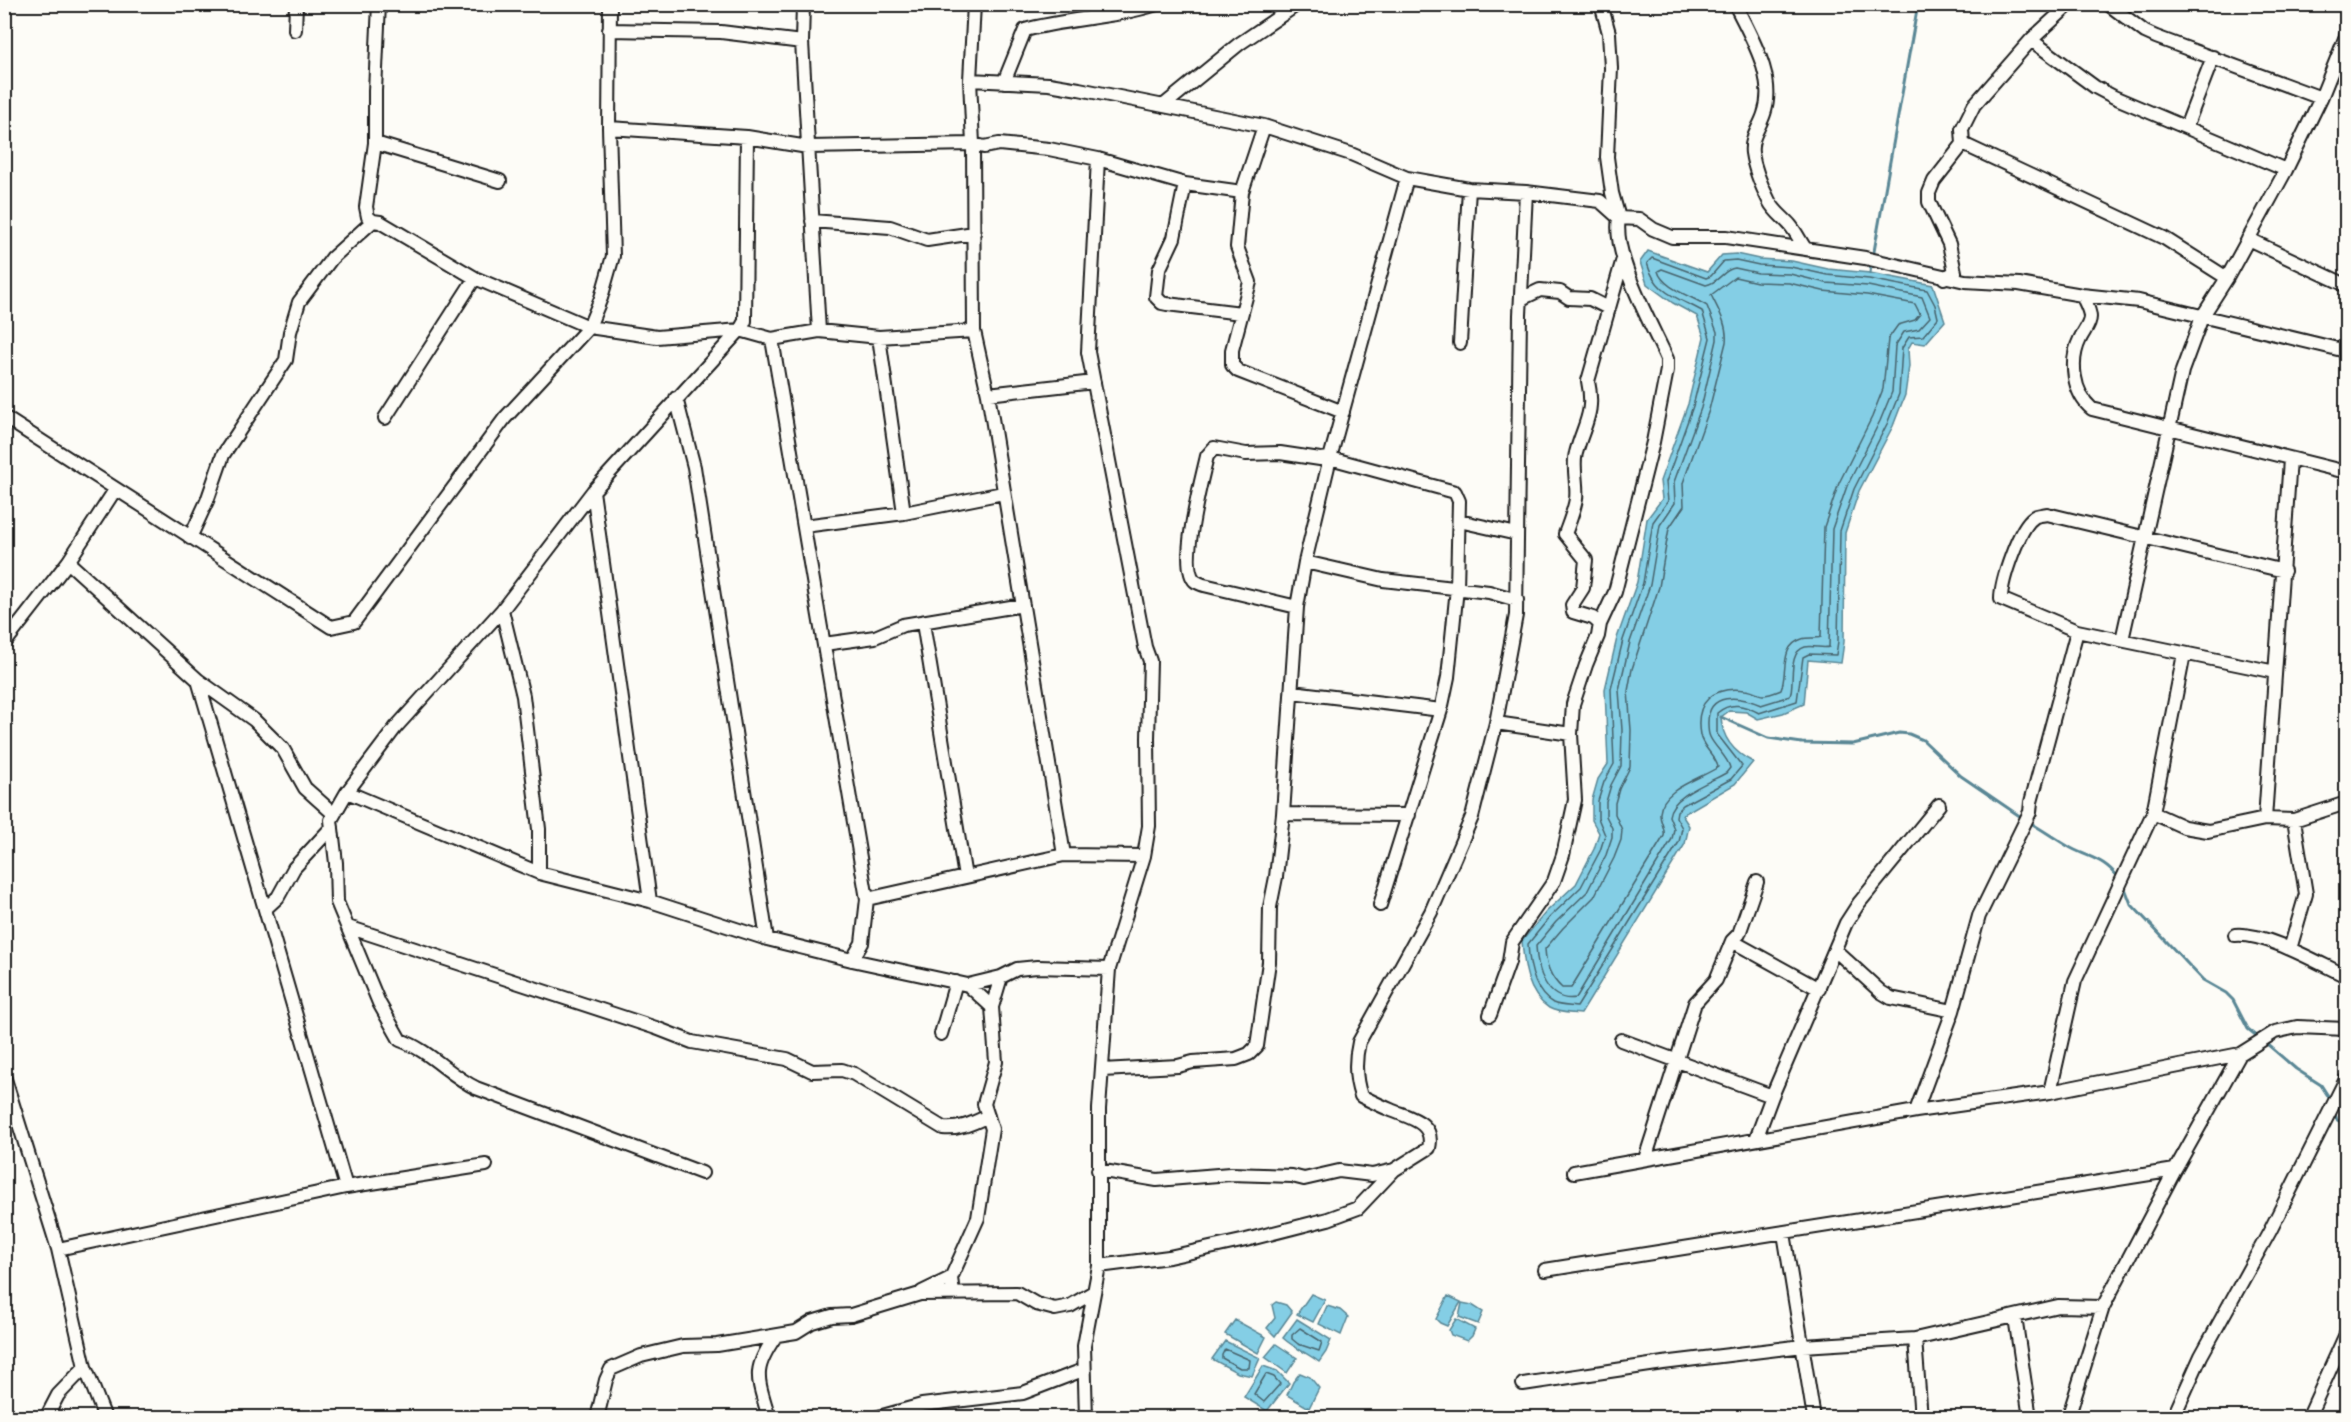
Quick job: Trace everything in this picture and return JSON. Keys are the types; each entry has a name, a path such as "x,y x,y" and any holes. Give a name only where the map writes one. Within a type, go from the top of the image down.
{"street":[{"path":"295,30 296,4"},
{"path":"379,4 375,143 366,207 368,217 475,278 589,327 657,337 740,330 772,339 819,331 879,337 974,331"},
{"path":"4,417 331,627 354,622 505,418 589,327 601,298 613,256 609,128 610,4"},
{"path":"804,4 802,42 819,331"},
{"path":"974,4 970,80 973,144 974,331 988,394 1064,855"},
{"path":"1004,82 1025,30 1053,22 1114,16 1157,4"},
{"path":"1163,106 1239,44 1298,4"},
{"path":"1490,1015 1509,962 1512,942 1554,881 1563,855 1575,800 1571,734 1573,704 1599,636 1600,624 1615,592 1653,442 1667,370 1667,360 1623,259 1617,227 1619,218 1612,193 1607,157 1611,68 1609,33 1601,4"},
{"path":"1735,4 1759,54 1765,80 1767,99 1754,140 1752,151 1754,160 1769,201 1779,215 1790,224 1805,248"},
{"path":"1944,278 1955,272 1954,260 1929,202 1929,194 1934,181 1963,144 1962,129 1974,105 2031,40 2070,4"},
{"path":"2108,4 2145,32 2156,37 2321,98"},
{"path":"609,30 721,32 802,42"},
{"path":"2122,640 2168,427 2182,371 2202,317 2227,278 2286,170 2321,98 2346,36"},
{"path":"2031,40 2095,87 2286,170"},
{"path":"2186,127 2212,57"},
{"path":"970,80 1079,88 1264,126 1351,154 1407,177 1469,189 1526,192 1600,201 1619,218 1639,219 1653,229 1672,237 1726,237 1865,258 1944,278 2019,284 2082,295 2139,301 2346,351"},
{"path":"1264,126 1242,192 1237,247 1250,282 1232,350 1232,365 1238,371 1343,412"},
{"path":"609,128 747,137 808,147 973,144 984,147 999,144 1049,149 1098,159 1185,184 1242,192"},
{"path":"702,1173 476,1088 464,1082 452,1071 412,1044 400,1040 379,1002 336,902 337,880 331,820 347,792 396,727 502,610 592,491 740,330 745,321 747,137"},
{"path":"375,143 500,181"},
{"path":"1963,144 2164,238 2227,278"},
{"path":"1086,1418 1084,1346 1092,1293 1099,1266 1099,1110 1109,969 1144,856 1149,826 1150,661 1145,647 1117,512 1088,352 1098,159"},
{"path":"1102,1070 1178,1066 1193,1062 1236,1059 1249,1054 1257,1046 1269,962 1270,908 1278,868 1283,814 1297,607 1305,562 1330,458 1407,177"},
{"path":"1185,184 1174,238 1159,270 1156,297 1161,303 1241,313"},
{"path":"1460,343 1469,189"},
{"path":"1099,1266 1169,1257 1328,1219 1358,1208 1394,1170 1429,1148 1430,1141 1425,1126 1420,1120 1390,1110 1361,1096 1357,1084 1356,1054 1359,1042 1431,912 1472,817 1496,723 1517,600 1521,299 1526,192"},
{"path":"190,538 207,501 223,455 286,360 290,332 299,302 332,258 373,221"},
{"path":"812,221 890,227 927,240 974,233"},
{"path":"2248,240 2346,285"},
{"path":"1600,624 1593,618 1573,612 1572,604 1583,588 1586,560 1565,534 1576,500 1575,455 1591,410 1588,381 1623,259"},
{"path":"385,418 475,278"},
{"path":"1521,299 1540,291 1560,292 1569,298 1590,299 1608,308"},
{"path":"2082,295 2090,314 2089,322 2078,341 2075,359 2076,385 2085,403 2092,409 2346,472"},
{"path":"879,337 904,513"},
{"path":"772,339 867,899 862,943 852,960"},
{"path":"988,394 1094,382"},
{"path":"676,398 694,467 767,939"},
{"path":"1297,607 1204,585 1196,582 1192,576 1189,564 1189,545 1207,456 1214,448 1246,454 1280,453 1320,459 1330,458 1455,492 1459,501 1457,588 1448,677 1441,710 1380,905"},
{"path":"2265,819 2290,459"},
{"path":"4,644 68,562 115,490"},
{"path":"592,491 651,902"},
{"path":"804,526 904,513 1003,493"},
{"path":"2275,672 2077,631 2001,599 2001,590 2009,562 2029,523 2035,516 2047,514 2284,571"},
{"path":"1459,521 1517,534"},
{"path":"68,562 198,680 254,720 283,749 305,788 334,814"},
{"path":"1305,562 1383,580 1489,592 1517,600"},
{"path":"824,644 874,637 903,625 1023,604"},
{"path":"502,610 523,696 539,830 539,873"},
{"path":"923,623 965,877"},
{"path":"1916,1111 1953,1011 1979,916 2030,812 2077,631"},
{"path":"2050,1092 2075,981 2153,813 2184,654"},
{"path":"198,680 345,1187"},
{"path":"1292,692 1441,710"},
{"path":"1496,723 1571,734"},
{"path":"347,792 539,873 651,902 767,939 852,960 962,984 1001,977 1017,969 1037,967 1109,969"},
{"path":"2153,813 2184,827 2208,831 2265,819 2294,820 2346,803"},
{"path":"1756,1139 1846,923 1859,903 1939,805"},
{"path":"1283,814 1409,815"},
{"path":"2290,950 2306,894 2294,820"},
{"path":"265,909 278,897 294,868 332,827"},
{"path":"867,899 1064,855 1144,856"},
{"path":"1645,1159 1695,1003 1716,980 1732,941 1739,934 1756,882"},
{"path":"348,927 656,1028 692,1042 750,1054 773,1055 812,1071 842,1070 854,1074 943,1128 952,1129 965,1126 988,1116"},
{"path":"2235,935 2247,934 2290,950 2346,976"},
{"path":"1732,941 1819,989"},
{"path":"1835,950 1881,992 1891,998 1953,1011"},
{"path":"953,1293 951,1278 978,1218 992,1129 984,1104 996,1062 992,1007 1001,977"},
{"path":"962,984 992,1007"},
{"path":"941,1034 962,984"},
{"path":"1574,1172 1916,1111 2050,1092 2240,1054 2276,1032 2286,1029 2297,1027 2346,1029"},
{"path":"1621,1040 1772,1096"},
{"path":"2068,1418 2103,1307 2175,1170 2240,1054"},
{"path":"4,1076 58,1249 85,1367 105,1418"},
{"path":"2173,1418 2201,1356 2270,1231 2346,1079"},
{"path":"58,1249 345,1187 486,1165"},
{"path":"1098,1170 1157,1180 1230,1174 1292,1176 1304,1179 1340,1171 1372,1175 1394,1170"},
{"path":"1545,1270 2175,1170"},
{"path":"1784,1233 1814,1418"},
{"path":"597,1418 606,1380 612,1369 641,1356 683,1346 703,1346 776,1337 796,1332 812,1322 832,1316 851,1315 920,1294 951,1278"},
{"path":"920,1294 1017,1293 1036,1304 1055,1309 1070,1306 1092,1293"},
{"path":"1523,1384 1663,1363 1803,1346 1915,1339 2058,1306 2103,1307"},
{"path":"2015,1317 2030,1418"},
{"path":"2308,1418 2346,1334"},
{"path":"769,1418 758,1376 763,1354 776,1337"},
{"path":"1915,1339 1921,1418"},
{"path":"46,1418 58,1395 85,1367"},
{"path":"876,1417 922,1405 1023,1393 1083,1370"}],"water":[{"path":"1648,251 1707,272 1722,255 1736,254 1759,259 1792,261 1828,269 1870,273 1933,285 1945,321 1925,344 1912,342 1908,349 1909,366 1905,395 1893,426 1859,491 1845,533 1844,642 1841,663 1808,660 1804,704 1783,713 1758,719 1746,712 1729,711 1721,717 1727,739 1735,750 1753,762 1735,784 1682,815 1689,826 1685,844 1581,1014 1569,1013 1549,1008 1536,995 1528,978 1522,941 1546,912 1576,884 1594,849 1599,833 1592,820 1592,800 1598,779 1608,764 1605,689 1617,638 1637,582 1647,519 1662,499 1660,481 1688,404 1704,337 1697,316 1673,303 1647,284 1640,262"},
{"path":"1311,1294 1325,1300 1313,1322 1297,1314"},
{"path":"1448,1296 1461,1302 1447,1326 1436,1319"},
{"path":"1276,1302 1286,1305 1292,1312 1275,1336 1267,1328 1275,1318 1272,1305"},
{"path":"1462,1303 1472,1305 1483,1312 1478,1324 1459,1317"},
{"path":"1327,1306 1340,1310 1348,1317 1341,1335 1319,1324"},
{"path":"1297,1319 1331,1340 1319,1362 1283,1338"},
{"path":"1456,1319 1475,1329 1467,1341 1451,1335 1449,1330"},
{"path":"1235,1320 1266,1337 1258,1353 1225,1334"},
{"path":"1225,1341 1260,1358 1252,1376 1238,1373 1212,1359"},
{"path":"1276,1344 1297,1358 1287,1373 1265,1357"},
{"path":"1263,1366 1277,1371 1289,1383 1267,1411 1244,1397"},
{"path":"1300,1373 1310,1377 1319,1388 1309,1408 1287,1395"}],"waterway":[{"path":"1873,257 1918,4"},
{"path":"1870,273 1871,263"},
{"path":"1721,717 1768,738 1802,743 1853,744 1899,733 1909,734 1923,740 1961,776 2024,819"},
{"path":"2029,822 2071,848 2102,863 2119,878"},
{"path":"2123,883 2131,904 2203,980 2226,993 2233,1000 2248,1029 2258,1037"},
{"path":"2266,1043 2296,1069 2321,1085 2330,1099"},
{"path":"2334,1111 2337,1120 2346,1124"}]}
